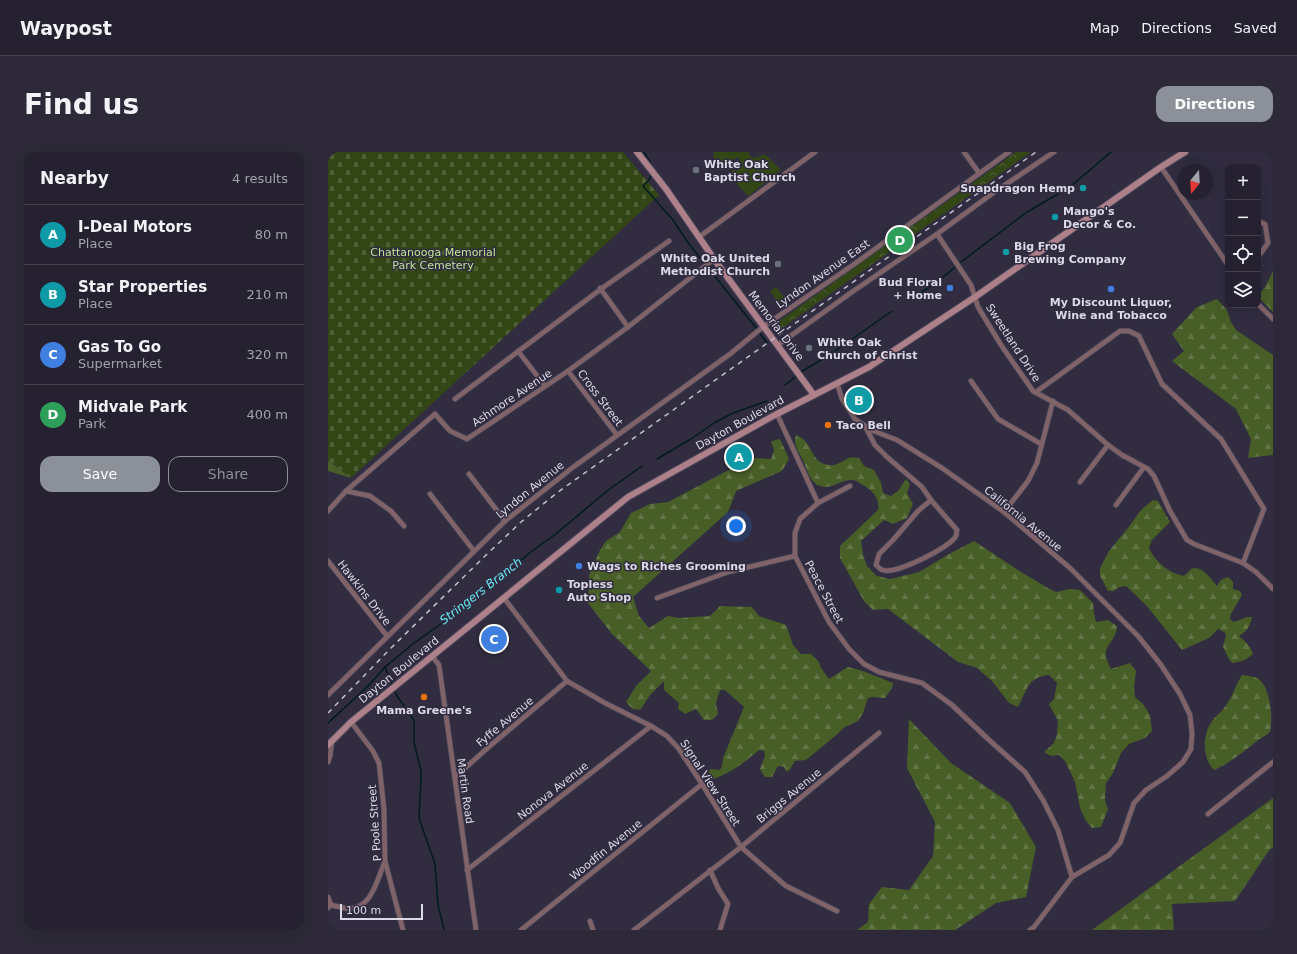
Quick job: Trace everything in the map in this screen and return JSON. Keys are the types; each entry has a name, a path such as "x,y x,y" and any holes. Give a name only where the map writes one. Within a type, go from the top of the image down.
{"main road":[{"name":"Memorial Drive","path":"637,152 666,189 698,237 814,395"},
{"name":"Dayton Boulevard","path":"330,743 351,722 628,496 777,414 869,367 975,297 1161,167 1185,152"}],"street":[{"path":"698,237 815,152"},
{"path":"964,152 979,173"},
{"name":"Lyndon Avenue East","path":"764,326 853,265 1009,152"},
{"path":"778,346 852,292 1054,152"},
{"path":"1161,167 1225,261"},
{"path":"1261,222 1265,224 1268,243 1261,252"},
{"name":"Sweetland Drive","path":"937,234 971,285 978,307 1002,348 1034,391 1068,410 1108,445 1148,469 1154,476 1170,511 1188,540 1194,544 1243,563 1256,572 1273,589"},
{"path":"454,399 600,289 669,241"},
{"name":"Ashmore Avenue","path":"328,511 346,492 435,414 450,431 467,439 628,327 714,259"},
{"path":"600,289 628,327"},
{"path":"1261,307 1273,319"},
{"name":"Lyndon Avenue","path":"328,694 505,521 572,468 730,354 764,326"},
{"path":"1036,392 1120,331 1129,331 1139,336 1162,384 1221,439 1264,509 1243,563"},
{"path":"518,351 545,386"},
{"name":"Cross Street","path":"568,370 617,435"},
{"path":"971,381 998,419 1041,444"},
{"name":"California Avenue","path":"837,383 842,399 847,407 855,418 865,426 897,440 921,454 1004,512 1070,568 1139,637 1180,694 1190,715 1192,733 1190,749 1183,762 1167,776 1146,790 1134,803 1120,843 1109,855 1072,877"},
{"path":"1004,512 1028,481 1037,463 1053,401"},
{"path":"777,414 818,503"},
{"path":"865,426 875,445 887,458 922,487 931,500 957,530 956,536 950,542 924,559 891,571 882,570 876,564 879,554 918,511 931,500"},
{"path":"1080,482 1108,445"},
{"path":"1116,505 1144,467"},
{"path":"469,474 505,521"},
{"name":"Peace Street","path":"850,486 818,503 800,519 795,533 795,556 829,622 849,649 864,664 879,672 922,683 952,705 1025,772 1043,800 1058,830 1072,877"},
{"path":"346,492 370,496 391,511 404,526"},
{"path":"430,494 474,551"},
{"path":"656,598 728,572 795,556"},
{"name":"Hawkins Drive","path":"328,561 387,636"},
{"name":"Signal View Street","path":"504,598 567,681 667,736 679,749 741,847 786,886 836,911"},
{"name":"Martin Road","path":"432,656 439,665 476,930"},
{"name":"Fyffe Avenue","path":"455,777 567,681"},
{"name":"P Poole Street","path":"351,722 373,751 379,763 384,809 385,861 403,930"},
{"name":"Nonova Avenue","path":"467,870 651,726"},
{"name":"Briggs Avenue","path":"634,930 741,847 879,733"},
{"path":"328,762 330,756 330,743"},
{"path":"1208,814 1273,762"},
{"name":"Woodfin Avenue","path":"521,930 702,784"},
{"path":"328,897 330,906 345,909 357,908 366,903 370,898 385,861"},
{"path":"710,870 718,888 728,904 720,930"},
{"path":"1030,930 1034,927 1072,877"},
{"path":"590,921 593,930"}],"green space":[{"name":"Chattanooga Memorial Park Cemetery","path":"328,152 623,152 659,195 351,478 328,460"},
{"path":"714,152 748,152 751,157 755,158 765,154 781,170 748,196 730,176 732,169 736,171 743,166 738,157 730,161 731,165 729,170 724,162 719,165 716,162 713,154"},
{"path":"1016,152 1031,152 775,333 771,327"},
{"path":"1273,271 1273,312 1261,300 1261,292"},
{"path":"776,287 786,299 779,304 770,291"},
{"path":"1217,299 1227,310 1231,322 1236,330 1273,355 1273,455 1248,458 1251,439 1236,409 1172,361 1184,351 1172,334 1197,307"},
{"path":"796,435 806,442 814,456 822,463 835,465 849,458 859,458 864,466 874,470 881,483 883,493 891,496 898,491 906,479 910,484 907,493 913,504 907,518 893,524 884,520 861,541 863,555 867,566 877,576 890,579 919,572 974,541 1018,570 1056,592 1070,589 1080,590 1093,603 1096,622 1108,620 1117,626 1114,638 1106,650 1107,661 1111,669 1130,663 1136,671 1134,687 1135,697 1143,704 1150,715 1152,731 1145,738 1129,744 1121,753 1113,773 1106,783 1105,800 1108,809 1101,827 1092,828 1086,821 1080,808 1075,782 1065,761 1059,755 1051,756 1044,752 1054,743 1057,734 1058,721 1049,704 1054,699 1057,683 1049,675 1036,679 1026,690 1018,707 1009,703 992,681 977,668 958,662 888,609 873,610 864,601 840,558 840,546 878,510 878,501 869,489 853,480 826,487 822,487 814,483 796,447"},
{"path":"780,439 789,459 782,471 736,491 728,512 633,597 639,616 649,628 668,616 679,618 710,616 720,606 752,607 759,616 786,625 793,645 801,654 811,654 819,662 821,668 829,679 848,667 863,671 893,683 892,688 885,698 868,698 863,713 858,721 845,727 806,760 795,761 789,771 786,771 784,767 778,766 772,777 765,777 760,769 765,756 764,751 759,750 747,760 722,776 707,781 710,769 720,770 722,766 723,758 744,707 725,690 720,690 716,703 718,714 712,720 704,720 696,709 685,714 678,709 679,703 664,690 664,681 650,695 641,709 636,710 631,707 626,702 636,686 651,671 612,634 588,603 589,575 600,550 606,541 620,532 631,513 650,504 668,502 742,463 756,458 771,459 774,450 771,442"},
{"path":"328,460 351,478 328,471"},
{"path":"1153,500 1158,501 1170,522 1152,540 1149,548 1159,563 1168,570 1184,576 1191,569 1199,569 1206,573 1217,586 1221,580 1228,577 1233,582 1233,589 1240,591 1242,595 1231,614 1230,619 1234,622 1247,617 1252,617 1248,628 1239,636 1249,646 1253,654 1245,660 1233,663 1230,661 1223,647 1226,635 1218,629 1209,638 1182,650 1146,605 1126,586 1119,587 1114,591 1108,591 1100,576 1100,568 1109,551 1141,510"},
{"path":"1242,675 1257,678 1262,682 1265,688 1271,711 1270,732 1231,761 1214,770 1205,753 1206,733 1212,721 1223,710 1229,701"},
{"path":"909,719 951,763 1010,803 1036,847 1026,897 996,903 955,930 857,930 868,922 869,904 882,887 909,890 933,856 935,822 907,768"},
{"path":"1273,798 1273,848 1270,849 1235,901 1172,904 1174,930 1092,930"}],"waterway":[{"path":"644,152 654,169"},
{"name":"Stringers Branch","path":"961,262 1027,212 1070,187 1111,152"},
{"path":"652,174 643,186 673,220 689,244 757,329"},
{"name":"Stringers Branch","path":"909,300 936,283 955,267"},
{"name":"Stringers Branch","path":"801,372 831,354 892,311"},
{"path":"759,332 767,343"},
{"name":"Stringers Branch","path":"785,385 798,375"},
{"name":"Stringers Branch","path":"657,459 691,439 714,423 733,413 767,401"},
{"name":"Stringers Branch","path":"328,723 368,686 385,667 414,643 512,569 528,554 557,533 607,491 642,466"},
{"path":"385,667 393,686"},
{"path":"394,690 414,720 414,742 421,771 419,818 435,864 438,905 444,930"}],"railway":[{"path":"328,713 391,648 485,556 521,522 558,492 1036,152"}],"place":[{"name":"White Oak Baptist Church","path":"696,170"},
{"name":"Snapdragon Hemp","path":"1083,188"},
{"name":"Mango's Decor & Co.","path":"1055,217"},
{"name":"Midvale Park","path":"900,240"},
{"name":"Big Frog Brewing Company","path":"1006,252"},
{"name":"White Oak United Methodist Church","path":"778,264"},
{"name":"Bud Floral + Home","path":"950,288"},
{"name":"My Discount Liquor, Wine and Tobacco","path":"1111,289"},
{"name":"White Oak Church of Christ","path":"809,348"},
{"name":"Star Properties","path":"859,400"},
{"name":"Taco Bell","path":"828,425"},
{"name":"I-Deal Motors","path":"739,457"},
{"name":"Wags to Riches Grooming","path":"579,566"},
{"name":"Topless Auto Shop","path":"559,590"},
{"name":"Gas To Go","path":"494,639"},
{"name":"Mama Greene's","path":"424,697"}]}
